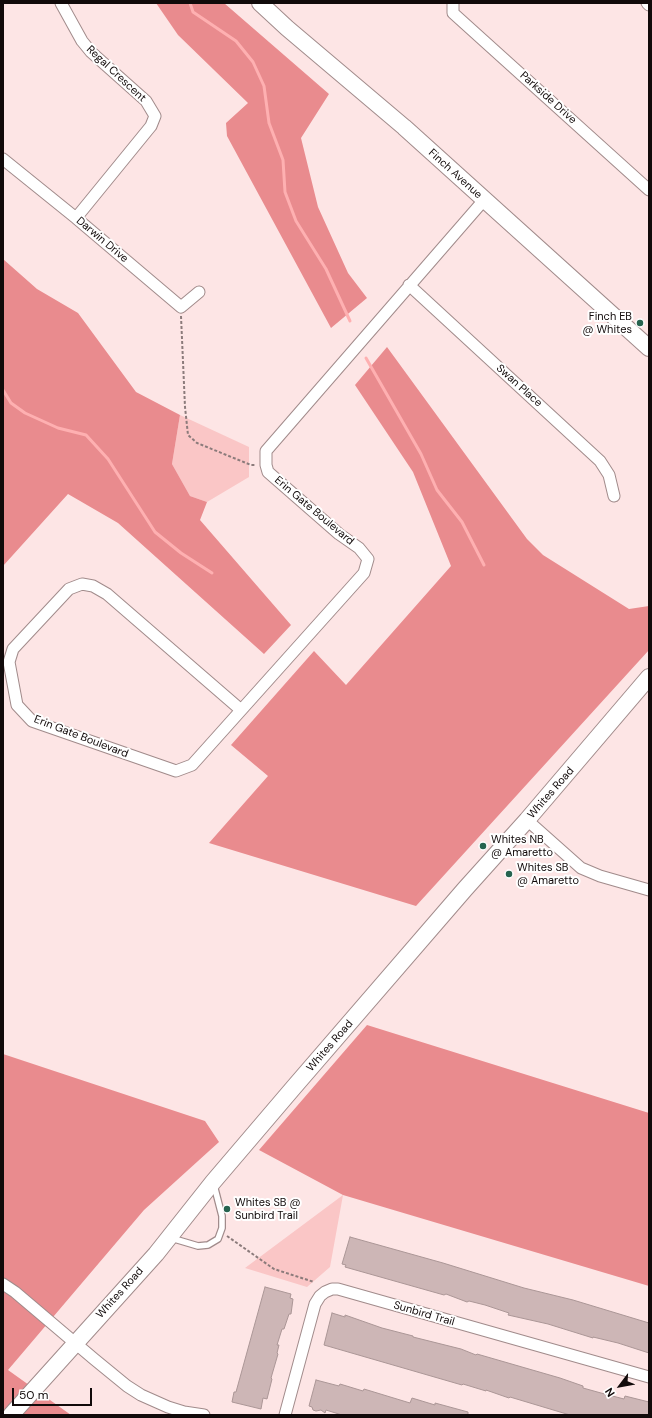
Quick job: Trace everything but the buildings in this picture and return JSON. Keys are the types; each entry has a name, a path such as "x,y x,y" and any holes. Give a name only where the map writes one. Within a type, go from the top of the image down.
{"main road":[{"name":"Finch Avenue","path":"268,6 649,348"},
{"name":"Whites Road","path":"11,1415 156,1254 214,1182 649,677"}],"street":[{"name":"Regal Crescent","path":"61,3 82,41 91,52 146,101 155,116 150,126 76,218"},
{"name":"Parkside Drive","path":"453,3 453,13 649,190"},
{"name":"Darwin Drive","path":"3,159 76,218 181,307"},
{"name":"Erin Gate Boulevard","path":"241,710 107,594 93,586 82,584 69,589 13,649 9,662 17,705 32,720 176,771 192,765 364,573 368,559 359,548 339,534 268,472 266,465 266,451 484,200"},
{"name":"Swan Place","path":"409,285 600,461 609,475 614,496"},
{"path":"181,307 198,292"},
{"path":"527,820 581,868 600,876 648,887"},
{"path":"3,1284 15,1292 113,1376 141,1394 168,1407 184,1412 204,1415"},
{"name":"Sunbird Trail","path":"285,1415 316,1304 320,1296 332,1289 649,1378"}],"lane":[{"path":"169,1237 198,1246 208,1245 218,1239 222,1228 222,1216 214,1182"}],"path":[{"path":"181,307 185,407 188,435 198,443 251,465 266,465"},
{"path":"226,1235 274,1269 314,1282"}],"shaded area":[{"path":"156,3 224,3 329,94 301,138 318,207 348,273 367,298 331,328 227,136 226,123 248,103 178,35"},
{"path":"3,259 37,289 78,313 136,392 180,415 172,464 190,496 207,502 200,520 291,625 264,654 118,523 68,494 3,566"},
{"path":"387,347 527,539 543,555 629,609 649,606 649,650 416,906 209,843 268,776 231,745 314,651 346,685 451,566 413,472 355,385"},
{"path":"180,415 249,447 249,477 207,502 190,496 172,464"},
{"path":"367,1025 649,1113 649,1286 343,1195 259,1150"},
{"path":"3,1054 205,1121 219,1142 144,1210 8,1370 71,1415 3,1415"},
{"path":"343,1195 330,1267 307,1287 245,1268"}],"waterway":[{"path":"190,3 193,12 236,41 253,62 264,86 269,123 283,160 285,192 296,221 326,269 350,321"},
{"path":"366,358 421,454 437,490 462,522 484,565"},
{"path":"3,390 11,403 25,413 58,428 86,435 108,459 155,532 181,553 212,573"}],"place":[{"name":"Finch EB @ Whites","path":"640,323"},
{"name":"Whites NB @ Amaretto","path":"483,846"},
{"name":"Whites SB @ Amaretto","path":"509,874"},
{"name":"Whites SB @ Sunbird Trail","path":"227,1209"}]}
